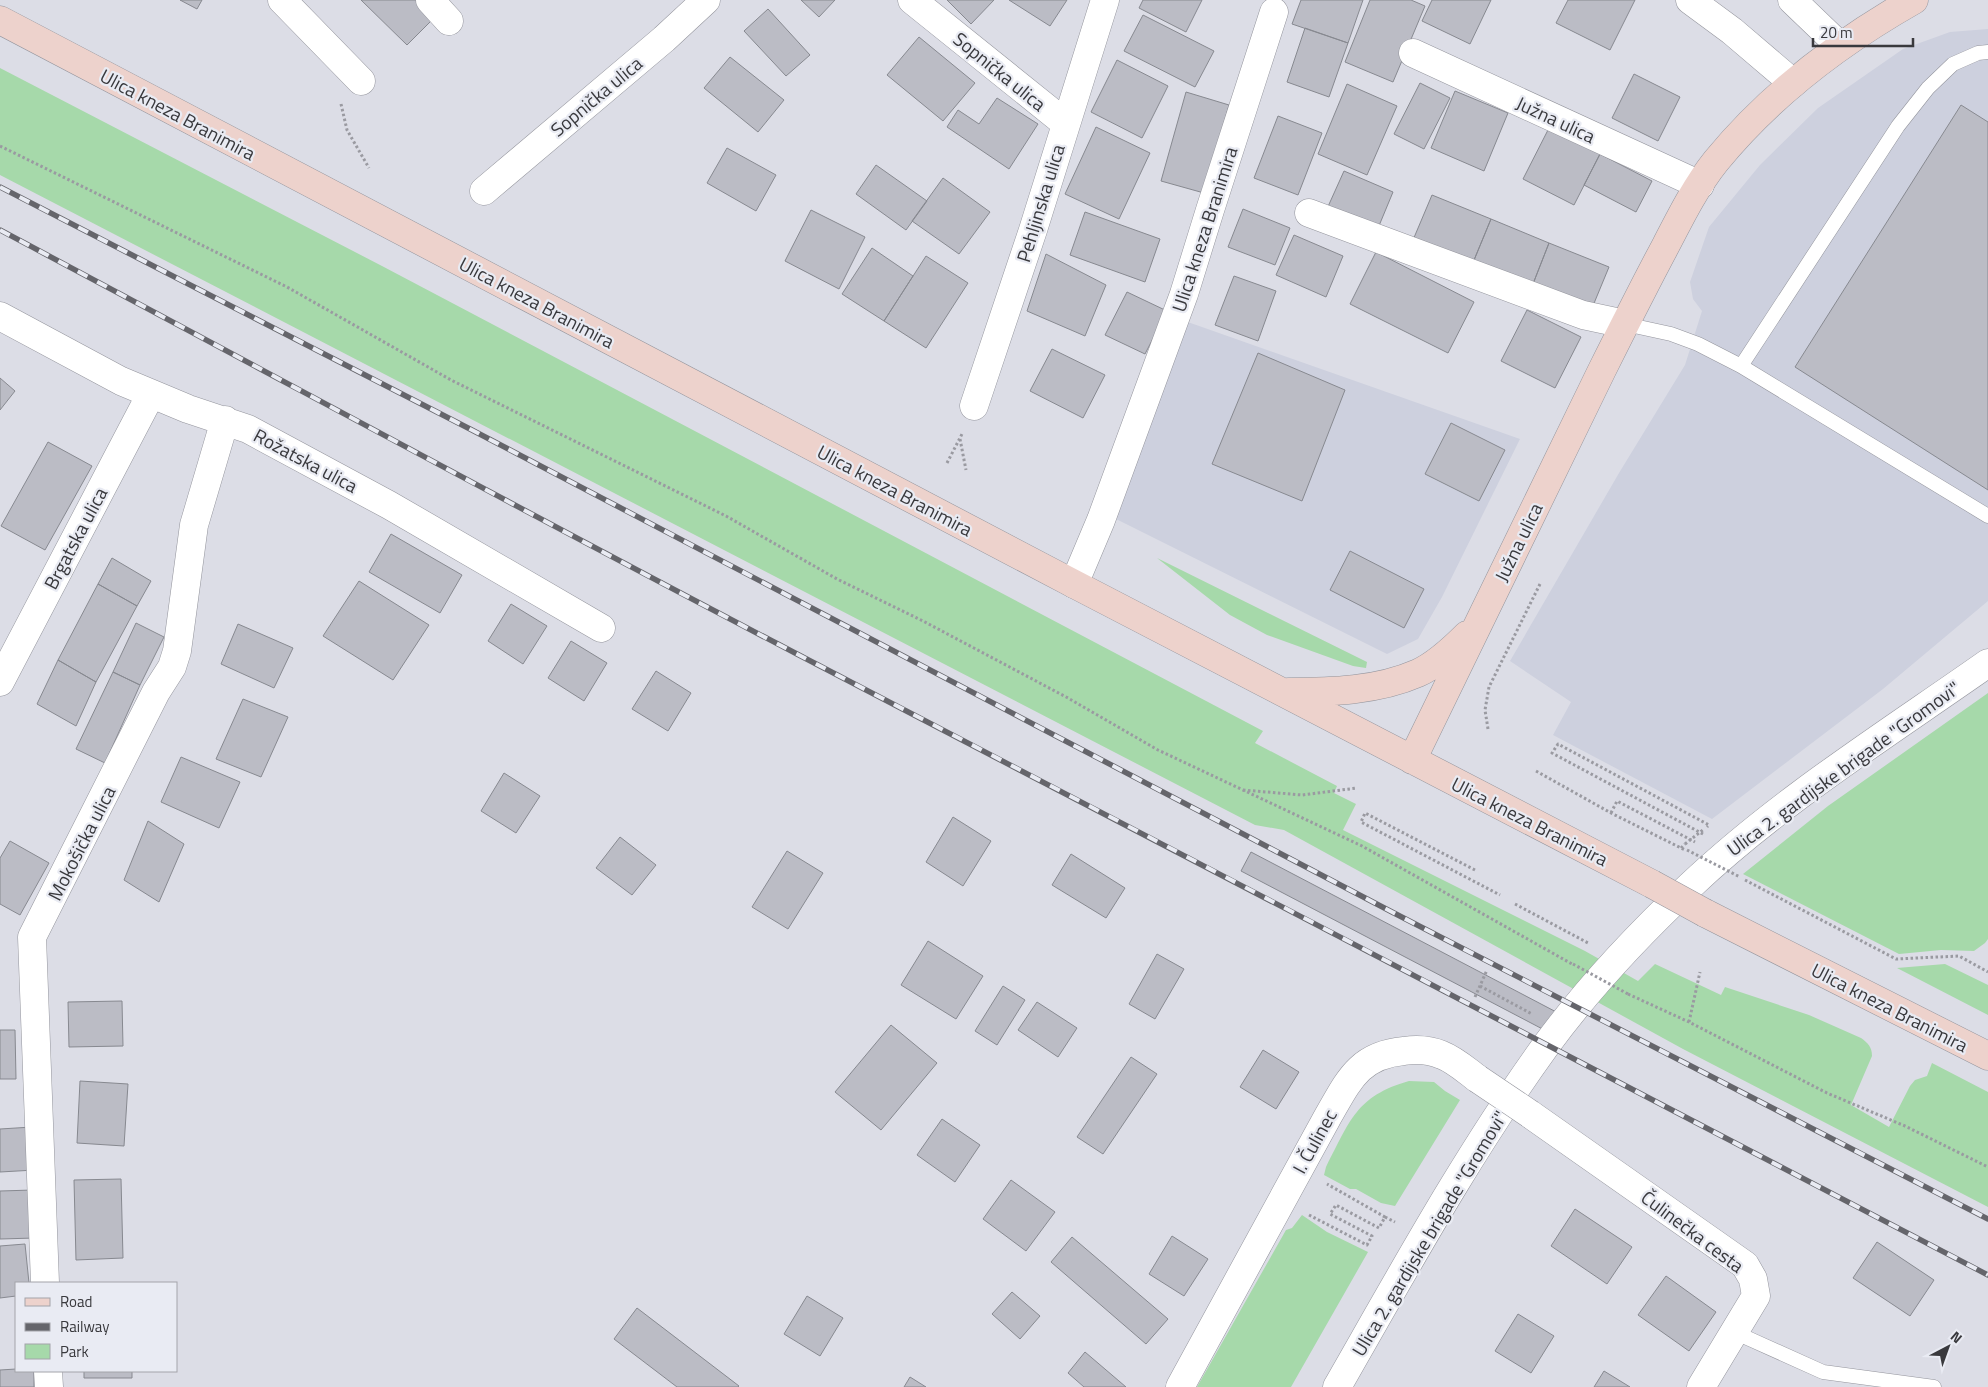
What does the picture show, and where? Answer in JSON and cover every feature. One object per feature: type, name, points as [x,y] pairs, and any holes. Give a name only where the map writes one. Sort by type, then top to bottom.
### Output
[{"type":"main road","name":"Južna ulica","points":[[1412,760],[1625,324],[1680,217],[1700,185],[1715,163],[1738,136],[1793,83],[1840,46],[1914,0]]},
{"type":"main road","name":"Ulica kneza Branimira","points":[[0,20],[1281,692],[1705,912],[1988,1056]]},
{"type":"main road","points":[[1281,692],[1326,692],[1365,688],[1419,673],[1455,648],[1479,623]]},
{"type":"street","points":[[282,0],[356,76]]},
{"type":"street","points":[[430,0],[449,21]]},
{"type":"street","name":"Sopnička ulica","points":[[484,191],[664,39],[706,0]]},
{"type":"street","name":"Sopnička ulica","points":[[912,0],[1065,123]]},
{"type":"street","name":"Pehljinska ulica","points":[[974,406],[1033,230],[1104,0]]},
{"type":"street","points":[[1690,0],[1732,31],[1793,83]]},
{"type":"street","points":[[1792,0],[1840,46]]},
{"type":"street","name":"Ulica kneza Branimira","points":[[1074,584],[1101,520],[1184,294],[1274,12]]},
{"type":"street","name":"Južna ulica","points":[[1413,53],[1700,185]]},
{"type":"street","points":[[1309,213],[1583,315],[1625,324]]},
{"type":"street","name":"Rožatska ulica","points":[[0,316],[120,382],[248,429],[389,505],[601,628]]},
{"type":"street","name":"Brgatska ulica","points":[[0,682],[151,394]]},
{"type":"street","name":"Mokošička ulica","points":[[45,1282],[32,937],[156,692],[172,667],[177,651],[194,525],[225,420]]},
{"type":"street","name":"Ulica 2. gardijske brigade \"Gromovi\"","points":[[1337,1387],[1446,1196],[1474,1152],[1549,1042],[1614,964],[1690,886],[1739,842],[1810,788],[1988,663]]},
{"type":"street","name":"I. Čulinec","points":[[1180,1387],[1327,1118],[1348,1082],[1362,1066],[1377,1056],[1420,1049],[1443,1056],[1530,1114]]},
{"type":"street","name":"Čulinečka cesta","points":[[1530,1114],[1744,1265],[1753,1279],[1756,1296],[1701,1387]]},
{"type":"street","points":[[48,1372],[49,1387]]},
{"type":"lane","points":[[1741,366],[1898,126],[1922,96],[1953,64],[1978,53],[1988,52]]},
{"type":"lane","points":[[1625,324],[1671,334],[1698,344],[1741,366],[1988,516]]},
{"type":"lane","points":[[1734,1332],[1823,1372],[1934,1387]]},
{"type":"path","points":[[356,76],[341,90],[341,110],[347,130],[369,168]]},
{"type":"path","points":[[0,146],[287,287],[451,380],[726,516],[837,579],[923,621],[1068,698],[1158,750],[1362,846],[1628,994],[1689,1022],[1827,1093],[1905,1126],[1988,1168]]},
{"type":"path","points":[[960,439],[966,470]]},
{"type":"path","points":[[1488,728],[1485,710],[1489,687],[1541,582]]},
{"type":"path","points":[[1681,848],[1685,844],[1704,829],[1709,825],[1558,744],[1552,753],[1694,828],[1708,838]]},
{"type":"path","points":[[1536,771],[1610,813],[1740,877],[1896,959],[1959,956],[1988,972]]},
{"type":"path","points":[[1240,789],[1302,795],[1357,788]]},
{"type":"path","points":[[1610,813],[1617,800],[1700,844]]},
{"type":"path","points":[[1475,870],[1365,813],[1361,822],[1500,895]]},
{"type":"path","points":[[1515,904],[1592,945]]},
{"type":"path","points":[[1475,997],[1487,970]]},
{"type":"path","points":[[1689,1022],[1700,972]]},
{"type":"path","points":[[1480,986],[1533,1014]]},
{"type":"path","points":[[1324,1182],[1400,1225]]},
{"type":"path","points":[[1308,1214],[1367,1245],[1372,1236],[1330,1214],[1336,1205],[1379,1228],[1385,1217]]},
{"type":"shaded area","points":[[1988,29],[1988,601],[1883,689],[1712,819],[1553,735],[1571,702],[1510,661],[1619,473],[1685,365],[1702,311],[1693,299],[1690,282],[1709,227],[1760,165],[1818,108],[1903,49],[1950,32]]},
{"type":"shaded area","points":[[1185,321],[1520,439],[1442,597],[1418,639],[1387,654],[1116,519]]},
{"type":"green space","points":[[0,68],[382,266],[1263,731],[1255,743],[1337,786],[1334,793],[1356,804],[1343,830],[1585,951],[1638,981],[1655,964],[1721,995],[1725,987],[1809,1015],[1861,1038],[1869,1046],[1872,1056],[1851,1105],[1889,1127],[1910,1086],[1915,1080],[1927,1076],[1932,1063],[1988,1092],[1988,1207],[1683,1049],[1284,830],[1255,825],[0,175]]},
{"type":"green space","points":[[1157,558],[1367,662],[1366,668],[1353,666],[1267,635],[1230,615]]},
{"type":"green space","points":[[1988,693],[1988,939],[1985,943],[1974,951],[1941,950],[1899,954],[1743,874],[1828,806]]},
{"type":"green space","points":[[1945,964],[1988,985],[1988,1015],[1897,968]]},
{"type":"green space","points":[[1409,1081],[1434,1082],[1460,1100],[1395,1206],[1381,1203],[1356,1189],[1350,1189],[1324,1175],[1326,1167],[1342,1136],[1357,1112],[1377,1094]]},
{"type":"green space","points":[[1302,1215],[1327,1232],[1368,1252],[1291,1387],[1197,1387],[1286,1230],[1292,1228]]},
{"type":"building","points":[[180,0],[202,0],[197,9]]},
{"type":"building","points":[[361,0],[426,0],[439,13],[407,45]]},
{"type":"building","points":[[801,0],[835,0],[819,17]]},
{"type":"building","points":[[947,0],[994,0],[971,24]]},
{"type":"building","points":[[1009,0],[1067,0],[1050,26]]},
{"type":"building","points":[[1143,0],[1202,0],[1186,32],[1139,8]]},
{"type":"building","points":[[1301,0],[1363,0],[1348,43],[1292,24]]},
{"type":"building","points":[[1370,0],[1411,0],[1425,6],[1393,82],[1345,62]]},
{"type":"building","points":[[1432,0],[1491,0],[1470,44],[1422,21]]},
{"type":"building","points":[[1568,0],[1635,0],[1610,50],[1556,23]]},
{"type":"building","points":[[768,9],[810,55],[786,76],[744,31]]},
{"type":"building","points":[[1143,15],[1214,51],[1195,87],[1124,51]]},
{"type":"building","points":[[1305,28],[1348,43],[1329,97],[1287,82]]},
{"type":"building","points":[[919,37],[975,83],[943,121],[887,75]]},
{"type":"building","points":[[730,57],[784,100],[758,132],[704,88]]},
{"type":"building","points":[[1117,60],[1168,86],[1142,138],[1091,112]]},
{"type":"building","points":[[1634,74],[1680,97],[1658,141],[1612,118]]},
{"type":"building","points":[[1420,83],[1450,98],[1424,149],[1394,134]]},
{"type":"building","points":[[1347,84],[1397,106],[1367,175],[1318,154]]},
{"type":"building","points":[[1455,91],[1508,113],[1484,171],[1431,148]]},
{"type":"building","points":[[1186,92],[1229,105],[1204,193],[1161,181]]},
{"type":"building","points":[[997,98],[1038,124],[1009,169],[947,127],[958,110],[979,124]]},
{"type":"building","points":[[1961,105],[1988,122],[1988,490],[1795,367]]},
{"type":"building","points":[[1278,116],[1322,133],[1298,195],[1254,178]]},
{"type":"building","points":[[1096,127],[1150,153],[1119,219],[1065,194]]},
{"type":"building","points":[[1549,128],[1600,154],[1574,205],[1523,179]]},
{"type":"building","points":[[727,148],[776,175],[756,211],[707,183]]},
{"type":"building","points":[[1600,154],[1652,181],[1636,212],[1584,185]]},
{"type":"building","points":[[876,165],[927,201],[906,230],[856,194]]},
{"type":"building","points":[[1344,171],[1393,192],[1376,233],[1326,211]]},
{"type":"building","points":[[943,178],[990,212],[959,254],[912,221]]},
{"type":"building","points":[[1432,195],[1491,219],[1472,265],[1413,240]]},
{"type":"building","points":[[1243,209],[1290,228],[1275,265],[1228,247]]},
{"type":"building","points":[[811,210],[865,237],[839,289],[785,261]]},
{"type":"building","points":[[1085,212],[1160,239],[1145,282],[1070,255]]},
{"type":"building","points":[[1491,219],[1549,243],[1531,289],[1472,265]]},
{"type":"building","points":[[1294,235],[1343,256],[1326,297],[1276,275]]},
{"type":"building","points":[[1549,243],[1609,267],[1590,313],[1531,289]]},
{"type":"building","points":[[872,248],[913,276],[884,321],[842,294]]},
{"type":"building","points":[[1376,252],[1474,302],[1448,353],[1350,304]]},
{"type":"building","points":[[1046,254],[1106,285],[1085,336],[1027,311]]},
{"type":"building","points":[[926,256],[968,283],[926,348],[884,321]]},
{"type":"building","points":[[1234,276],[1276,291],[1258,341],[1215,325]]},
{"type":"building","points":[[1127,292],[1167,311],[1145,354],[1105,335]]},
{"type":"building","points":[[1527,310],[1581,337],[1555,388],[1501,361]]},
{"type":"building","points":[[1052,349],[1105,375],[1083,418],[1030,391]]},
{"type":"building","points":[[1258,353],[1345,390],[1302,501],[1212,464]]},
{"type":"building","points":[[0,378],[15,391],[0,410]]},
{"type":"building","points":[[1451,423],[1505,450],[1479,501],[1425,474]]},
{"type":"building","points":[[48,442],[92,466],[45,550],[1,526]]},
{"type":"building","points":[[391,534],[462,575],[440,613],[369,572]]},
{"type":"building","points":[[1350,551],[1424,589],[1404,628],[1330,590]]},
{"type":"building","points":[[112,558],[151,581],[137,606],[98,584]]},
{"type":"building","points":[[359,581],[429,625],[393,680],[323,636]]},
{"type":"building","points":[[98,584],[137,606],[96,682],[58,660]]},
{"type":"building","points":[[511,604],[547,626],[523,664],[488,641]]},
{"type":"building","points":[[136,623],[164,637],[140,685],[113,672]]},
{"type":"building","points":[[238,624],[293,648],[274,688],[221,664]]},
{"type":"building","points":[[571,641],[607,663],[584,701],[548,678]]},
{"type":"building","points":[[58,660],[96,682],[76,726],[37,704]]},
{"type":"building","points":[[656,671],[691,693],[668,731],[632,709]]},
{"type":"building","points":[[113,672],[140,685],[105,763],[76,749]]},
{"type":"building","points":[[243,699],[288,717],[261,777],[216,759]]},
{"type":"building","points":[[181,757],[240,782],[219,828],[161,802]]},
{"type":"building","points":[[504,773],[540,796],[516,833],[481,811]]},
{"type":"building","points":[[953,817],[991,841],[963,886],[926,862]]},
{"type":"building","points":[[148,821],[184,844],[159,902],[124,880]]},
{"type":"building","points":[[620,837],[656,865],[632,895],[596,868]]},
{"type":"building","points":[[10,841],[49,863],[20,915],[0,904],[0,858]]},
{"type":"building","points":[[787,851],[823,873],[788,929],[752,907]]},
{"type":"building","points":[[1251,852],[1562,1015],[1552,1034],[1241,871]]},
{"type":"building","points":[[1071,854],[1125,888],[1106,918],[1052,885]]},
{"type":"building","points":[[928,941],[983,976],[956,1019],[901,985]]},
{"type":"building","points":[[1157,954],[1184,969],[1155,1019],[1129,1004]]},
{"type":"building","points":[[1003,986],[1025,1000],[997,1045],[975,1031]]},
{"type":"building","points":[[122,1001],[123,1046],[69,1047],[68,1002]]},
{"type":"building","points":[[1037,1002],[1077,1028],[1058,1057],[1018,1030]]},
{"type":"building","points":[[891,1025],[937,1063],[881,1130],[835,1092]]},
{"type":"building","points":[[0,1030],[15,1030],[16,1079],[0,1079]]},
{"type":"building","points":[[1263,1050],[1299,1072],[1276,1109],[1240,1087]]},
{"type":"building","points":[[1131,1057],[1157,1074],[1103,1154],[1077,1137]]},
{"type":"building","points":[[80,1081],[128,1084],[124,1146],[77,1143]]},
{"type":"building","points":[[942,1119],[980,1145],[955,1182],[917,1155]]},
{"type":"building","points":[[32,1127],[35,1170],[0,1172],[0,1129]]},
{"type":"building","points":[[121,1179],[123,1258],[76,1260],[74,1180]]},
{"type":"building","points":[[1011,1180],[1055,1212],[1026,1251],[983,1219]]},
{"type":"building","points":[[33,1190],[35,1238],[0,1239],[0,1191]]},
{"type":"building","points":[[1575,1209],[1632,1247],[1607,1284],[1551,1246]]},
{"type":"building","points":[[1172,1236],[1208,1259],[1184,1296],[1149,1274]]},
{"type":"building","points":[[1072,1237],[1168,1319],[1146,1344],[1051,1262]]},
{"type":"building","points":[[1877,1242],[1934,1280],[1910,1316],[1853,1278]]},
{"type":"building","points":[[25,1244],[29,1282],[15,1282],[15,1296],[0,1298],[0,1246]]},
{"type":"building","points":[[1666,1276],[1716,1312],[1689,1351],[1638,1315]]},
{"type":"building","points":[[1012,1292],[1040,1316],[1020,1339],[992,1314]]},
{"type":"building","points":[[807,1296],[843,1318],[820,1356],[784,1334]]},
{"type":"building","points":[[637,1308],[739,1386],[677,1387],[614,1339]]},
{"type":"building","points":[[1518,1314],[1554,1336],[1531,1373],[1495,1351]]},
{"type":"building","points":[[1085,1352],[1126,1387],[1084,1387],[1068,1373]]},
{"type":"building","points":[[15,1369],[15,1372],[34,1372],[34,1387],[0,1387],[0,1370]]},
{"type":"building","points":[[1604,1371],[1630,1387],[1594,1387]]},
{"type":"building","points":[[84,1372],[132,1372],[132,1378],[84,1378]]},
{"type":"building","points":[[910,1377],[926,1387],[904,1387]]},
{"type":"railway","points":[[0,187],[470,429],[1392,912],[1988,1219]]},
{"type":"railway","points":[[0,230],[697,602],[1988,1275]]}]
